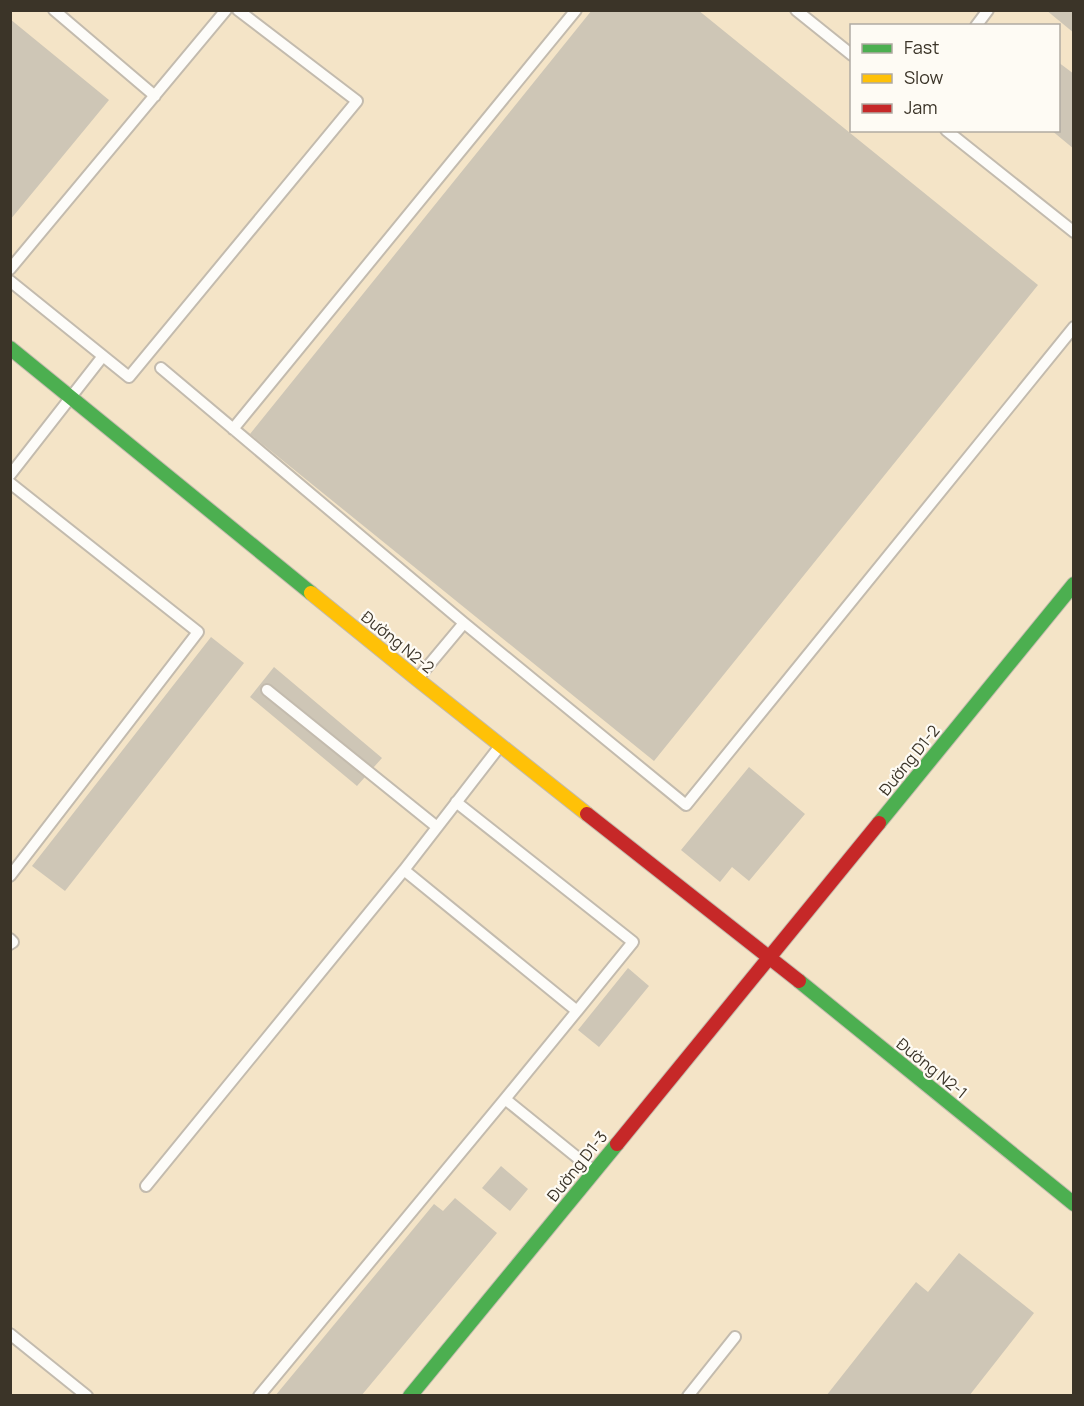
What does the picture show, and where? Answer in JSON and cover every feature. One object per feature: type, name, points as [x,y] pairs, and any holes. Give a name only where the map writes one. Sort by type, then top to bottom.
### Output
[{"type":"street","name":"Đường N2-2","points":[[10,348],[417,679],[770,957]]},
{"type":"street","name":"Đường D1-2","points":[[770,957],[1074,584]]},
{"type":"street","name":"Đường D1-3","points":[[410,1395],[770,957]]},
{"type":"street","name":"Đường N2-1","points":[[770,957],[1074,1204]]},
{"type":"lane","points":[[54,10],[155,96]]},
{"type":"lane","points":[[10,269],[226,10]]},
{"type":"lane","points":[[10,281],[129,377],[357,101],[238,10]]},
{"type":"lane","points":[[232,429],[576,10]]},
{"type":"lane","points":[[796,10],[850,53]]},
{"type":"lane","points":[[978,24],[988,10]]},
{"type":"lane","points":[[949,132],[1074,232]]},
{"type":"lane","points":[[161,368],[464,623],[686,805],[1074,327]]},
{"type":"lane","points":[[10,475],[104,356]]},
{"type":"lane","points":[[10,483],[198,632],[10,876]]},
{"type":"lane","points":[[417,679],[464,623]]},
{"type":"lane","points":[[267,690],[437,827]]},
{"type":"lane","points":[[146,1186],[404,870],[500,745]]},
{"type":"lane","points":[[259,1395],[633,942],[456,801]]},
{"type":"lane","points":[[404,870],[577,1011]]},
{"type":"lane","points":[[10,939],[13,942],[10,944]]},
{"type":"lane","points":[[505,1099],[594,1171]]},
{"type":"lane","points":[[10,1334],[87,1395]]},
{"type":"lane","points":[[688,1395],[735,1337]]},
{"type":"shaded area","points":[[11,11],[1073,11],[1073,1395],[11,1395]]},
{"type":"building","points":[[592,10],[698,10],[1038,285],[654,761],[250,434]]},
{"type":"building","points":[[1046,10],[1074,10],[1074,33]]},
{"type":"building","points":[[10,19],[109,100],[10,220]]},
{"type":"building","points":[[1060,64],[1074,74],[1074,149],[1053,132],[1060,132]]},
{"type":"building","points":[[211,637],[244,663],[65,891],[32,866]]},
{"type":"building","points":[[274,667],[382,758],[357,786],[250,697]]},
{"type":"building","points":[[749,767],[805,814],[749,881],[732,867],[720,882],[681,850]]},
{"type":"building","points":[[628,968],[649,986],[599,1047],[578,1030]]},
{"type":"building","points":[[501,1166],[528,1189],[510,1211],[482,1188]]},
{"type":"building","points":[[455,1198],[497,1233],[361,1396],[275,1396],[434,1204],[443,1211]]},
{"type":"building","points":[[959,1253],[1034,1313],[969,1396],[826,1396],[916,1282],[928,1292]]},
{"type":"traffic: fast","points":[[10,348],[311,593]]},
{"type":"traffic: fast","points":[[879,823],[1074,584]]},
{"type":"traffic: fast","points":[[799,981],[1074,1204]]},
{"type":"traffic: fast","points":[[410,1396],[617,1144]]},
{"type":"traffic: slow","points":[[311,593],[587,814]]},
{"type":"traffic: jam","points":[[587,814],[799,981]]},
{"type":"traffic: jam","points":[[617,1144],[879,823]]}]
